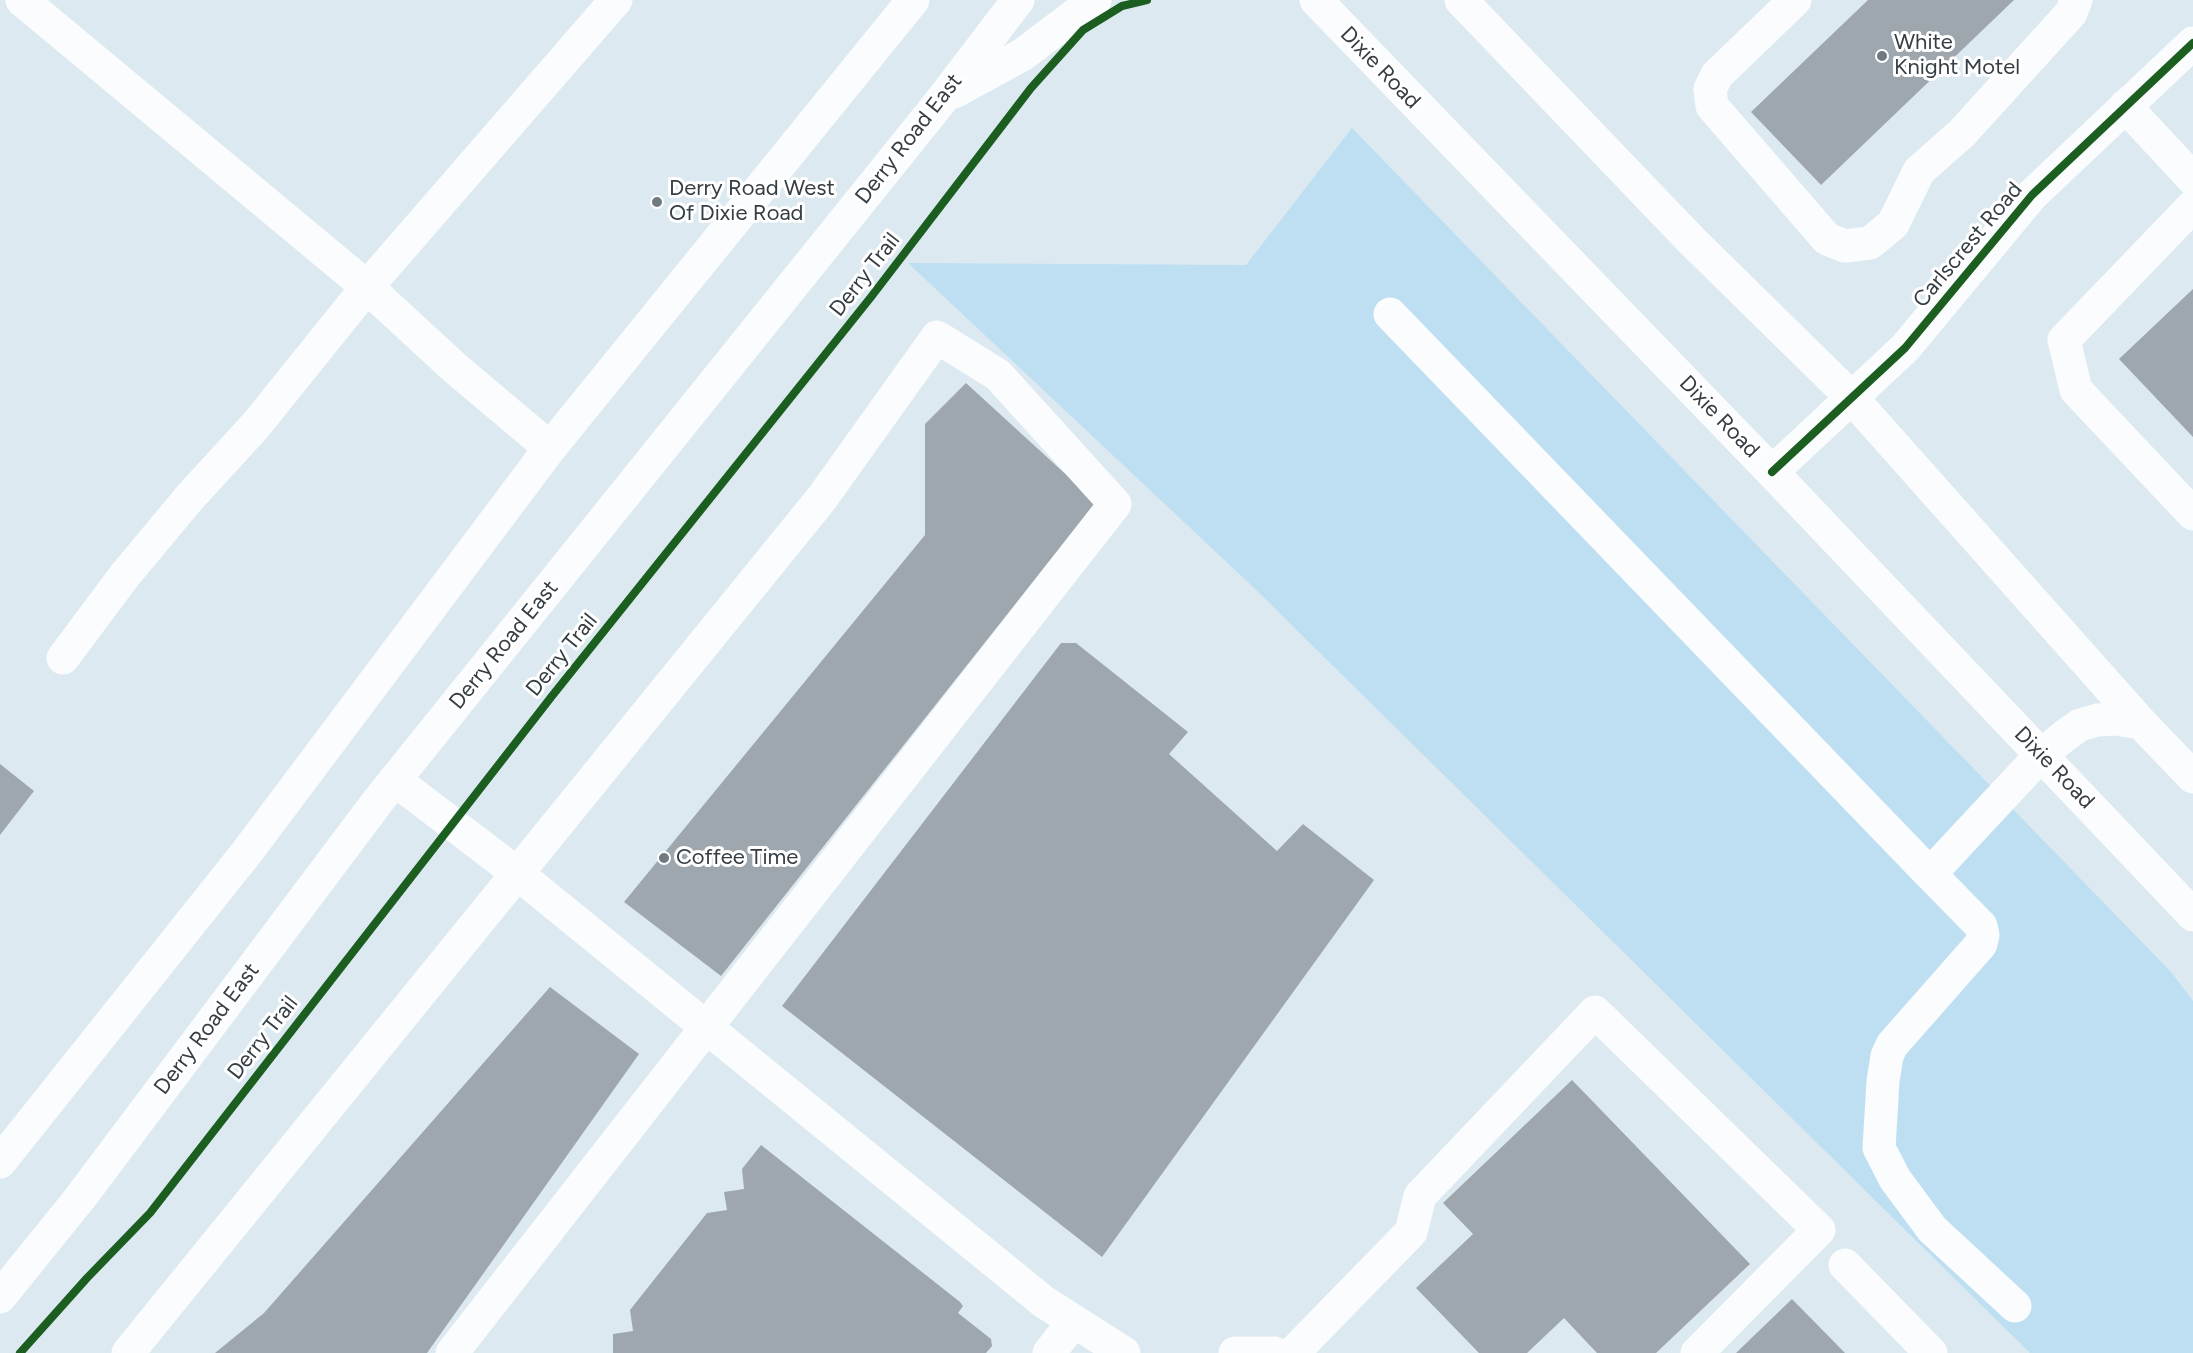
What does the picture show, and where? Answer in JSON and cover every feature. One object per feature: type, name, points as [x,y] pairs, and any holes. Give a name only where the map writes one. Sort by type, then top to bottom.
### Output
[{"type":"main road","points":[[22,0],[367,287],[456,369],[550,448]]},
{"type":"main road","points":[[63,658],[125,575],[190,497],[256,425],[367,287],[616,0]]},
{"type":"main road","points":[[0,1162],[247,852],[550,448],[913,0]]},
{"type":"main road","name":"Derry Road East","points":[[0,1297],[80,1198],[395,780],[944,97],[1018,0]]},
{"type":"main road","points":[[944,97],[1022,55],[1095,0]]},
{"type":"main road","points":[[1288,0],[1339,25]]},
{"type":"main road","name":"Dixie Road","points":[[1316,0],[1773,472],[2193,915]]},
{"type":"main road","points":[[1461,0],[1691,240],[1851,397],[2193,777]]},
{"type":"main road","points":[[1795,0],[1717,75],[1710,88],[1712,106],[1827,239],[1845,246],[1870,243],[1893,224],[1919,171],[1962,133],[2071,13],[2076,0]]},
{"type":"main road","name":"Carlscrest Road","points":[[1773,472],[1905,348],[2032,195],[2193,43]]},
{"type":"main road","points":[[2125,106],[2193,179]]},
{"type":"main road","points":[[2193,206],[2064,340],[2076,390],[2193,514]]},
{"type":"main road","points":[[1390,314],[1981,926],[1983,935],[1981,944],[1892,1045],[1887,1056],[1882,1081],[1879,1148],[1895,1179],[1932,1229],[2015,1306]]},
{"type":"main road","points":[[128,1353],[822,498],[938,337],[998,375],[1116,504],[452,1353]]},
{"type":"main road","points":[[1930,874],[2042,755],[2080,725],[2097,720],[2115,719],[2142,723]]},
{"type":"main road","points":[[395,780],[518,874],[1044,1302],[1124,1353]]},
{"type":"main road","points":[[1293,1353],[1411,1232],[1420,1196],[1595,1012],[1819,1230],[1697,1353]]},
{"type":"main road","points":[[1845,1265],[1931,1353]]},
{"type":"main road","points":[[1049,1353],[1074,1321]]},
{"type":"main road","points":[[1235,1353],[1274,1353]]},
{"type":"shaded area","points":[[1352,128],[2171,972],[2193,1001],[2193,1353],[2030,1353],[1251,585],[908,263],[1246,265]]},
{"type":"building","name":"White Knight Motel","points":[[1868,0],[2014,0],[1821,185],[1751,112]]},
{"type":"building","points":[[2193,289],[2193,437],[2119,359]]},
{"type":"building","points":[[966,383],[1096,502],[721,976],[624,902],[925,535],[925,424]]},
{"type":"building","points":[[1061,643],[1076,643],[1188,732],[1169,754],[1277,851],[1303,824],[1374,880],[1102,1257],[782,1006]]},
{"type":"building","points":[[0,764],[34,791],[0,835]]},
{"type":"building","points":[[550,987],[639,1054],[427,1353],[215,1353],[264,1313]]},
{"type":"building","points":[[1572,1080],[1750,1264],[1656,1353],[1597,1353],[1564,1318],[1527,1353],[1479,1353],[1416,1288],[1473,1234],[1443,1203]]},
{"type":"building","points":[[761,1145],[960,1302],[963,1306],[958,1313],[991,1339],[992,1346],[986,1353],[613,1353],[613,1334],[633,1331],[630,1310],[707,1213],[727,1210],[724,1192],[744,1189],[742,1169]]},
{"type":"building","points":[[1792,1299],[1845,1353],[1736,1353]]},
{"type":"cycle path","name":"Derry Trail","points":[[20,1353],[87,1278],[150,1213],[552,696],[871,297],[1031,88],[1083,30],[1122,6],[1147,0]]},
{"type":"cycle path","points":[[1772,472],[1905,348],[2032,195],[2193,43]]},
{"type":"place","name":"White Knight Motel","points":[[1882,56]]},
{"type":"place","name":"Derry Road West Of Dixie Road","points":[[657,202]]},
{"type":"place","name":"Coffee Time","points":[[664,858]]}]
